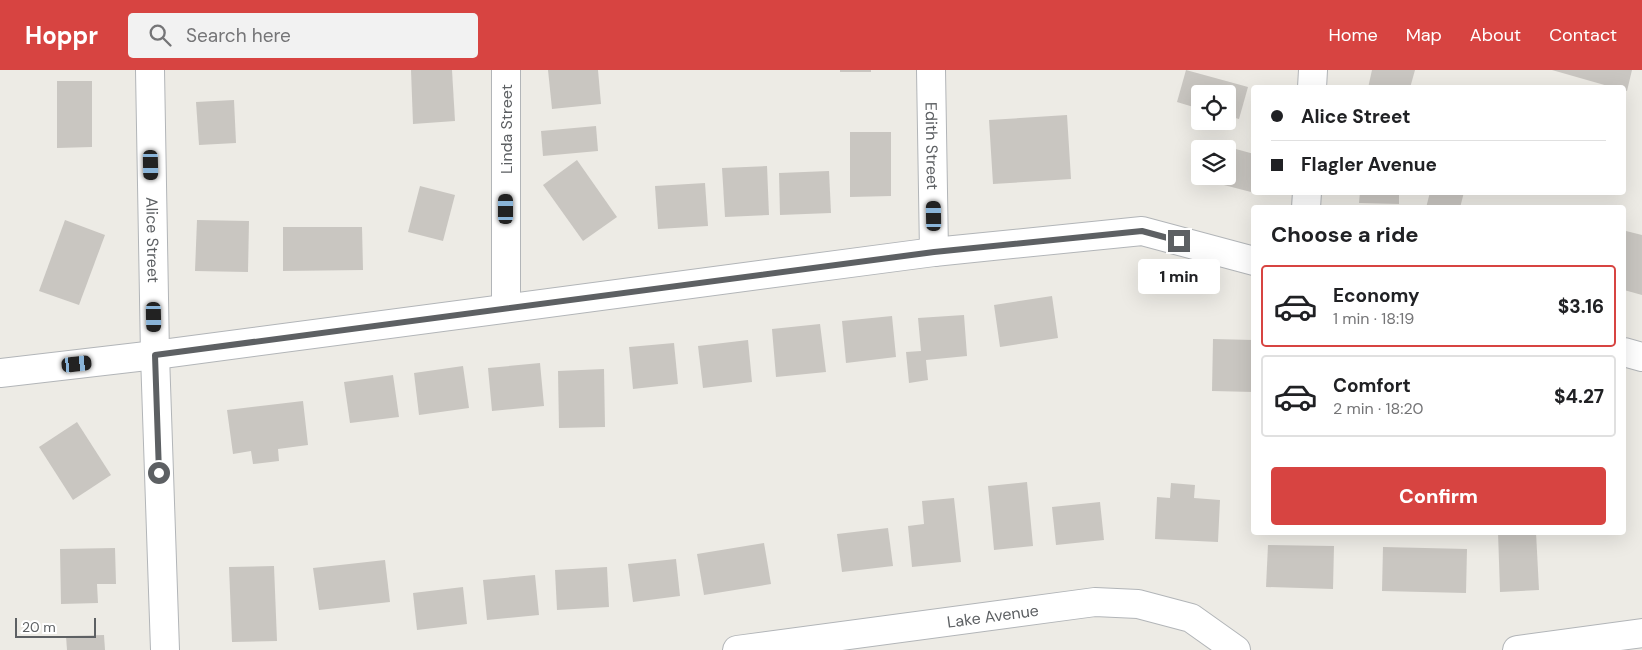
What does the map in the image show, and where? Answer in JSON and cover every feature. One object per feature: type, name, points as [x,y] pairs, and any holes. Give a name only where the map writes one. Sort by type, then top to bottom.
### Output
[{"type":"street","name":"Alice Street","points":[[150,70],[155,355],[165,650]]},
{"type":"street","name":"Linda Street","points":[[506,70],[506,308]]},
{"type":"street","name":"Edith Street","points":[[931,70],[934,252]]},
{"type":"street","points":[[1312,85],[1313,70]]},
{"type":"street","points":[[0,373],[155,355],[934,252],[1142,231],[1251,260]]},
{"type":"street","points":[[1626,353],[1642,357]]},
{"type":"street","name":"Lake Avenue","points":[[737,650],[1095,602],[1138,604],[1191,618],[1236,650]]},
{"type":"street","points":[[1517,650],[1642,633]]},
{"type":"building","points":[[411,70],[452,70],[455,121],[413,124]]},
{"type":"building","points":[[548,70],[598,70],[601,104],[552,109]]},
{"type":"building","points":[[840,70],[871,70],[871,72],[840,72]]},
{"type":"building","points":[[1186,70],[1248,87],[1239,119],[1236,118],[1236,85],[1191,85],[1191,106],[1177,102]]},
{"type":"building","points":[[1372,70],[1415,70],[1411,85],[1369,85]]},
{"type":"building","points":[[1552,70],[1632,70],[1627,91],[1626,85],[1604,85]]},
{"type":"building","points":[[57,81],[92,81],[92,147],[57,148]]},
{"type":"building","points":[[234,100],[236,143],[199,145],[196,102]]},
{"type":"building","points":[[1067,115],[1071,179],[993,184],[989,120]]},
{"type":"building","points":[[596,126],[598,151],[543,156],[541,131]]},
{"type":"building","points":[[850,132],[891,132],[891,196],[850,197]]},
{"type":"building","points":[[1236,149],[1251,153],[1251,192],[1224,185],[1236,185]]},
{"type":"building","points":[[577,160],[617,217],[583,241],[543,185]]},
{"type":"building","points":[[767,166],[769,215],[725,217],[722,168]]},
{"type":"building","points":[[829,171],[831,213],[780,215],[779,173]]},
{"type":"building","points":[[705,183],[708,226],[658,229],[655,186]]},
{"type":"building","points":[[420,186],[455,195],[443,241],[408,232]]},
{"type":"building","points":[[1360,195],[1399,195],[1399,204],[1359,203]]},
{"type":"building","points":[[1429,195],[1463,195],[1461,205],[1427,205]]},
{"type":"building","points":[[65,220],[105,235],[79,305],[39,291]]},
{"type":"building","points":[[197,220],[249,221],[248,272],[195,271]]},
{"type":"building","points":[[283,227],[362,227],[363,270],[283,271]]},
{"type":"building","points":[[1626,231],[1642,235],[1642,295],[1626,291]]},
{"type":"building","points":[[1052,296],[1058,338],[1000,347],[994,305]]},
{"type":"building","points":[[964,315],[967,356],[926,360],[928,380],[909,383],[906,352],[921,351],[918,318]]},
{"type":"building","points":[[892,316],[896,357],[846,363],[842,321]]},
{"type":"building","points":[[820,324],[826,372],[776,377],[772,329]]},
{"type":"building","points":[[1213,339],[1251,340],[1251,392],[1212,391]]},
{"type":"building","points":[[748,340],[752,382],[703,388],[698,346]]},
{"type":"building","points":[[674,343],[678,384],[633,389],[629,347]]},
{"type":"building","points":[[540,363],[544,406],[492,411],[488,368]]},
{"type":"building","points":[[463,366],[469,408],[419,415],[414,373]]},
{"type":"building","points":[[604,369],[605,427],[559,428],[558,371]]},
{"type":"building","points":[[393,375],[399,417],[350,423],[344,382]]},
{"type":"building","points":[[303,401],[308,445],[278,449],[279,461],[253,464],[251,451],[233,454],[227,410]]},
{"type":"building","points":[[77,422],[111,475],[73,500],[39,447]]},
{"type":"building","points":[[1027,482],[1033,546],[994,550],[988,486]]},
{"type":"building","points":[[1171,483],[1195,485],[1194,498],[1220,500],[1218,542],[1155,539],[1157,497],[1170,498]]},
{"type":"building","points":[[954,498],[961,562],[912,567],[908,526],[924,524],[922,501]]},
{"type":"building","points":[[1100,502],[1104,540],[1056,545],[1052,507]]},
{"type":"building","points":[[888,528],[893,566],[842,572],[837,534]]},
{"type":"building","points":[[1498,535],[1536,535],[1539,590],[1500,592]]},
{"type":"building","points":[[764,543],[771,584],[704,595],[697,554]]},
{"type":"building","points":[[1268,545],[1334,546],[1333,589],[1266,587]]},
{"type":"building","points":[[1383,547],[1467,549],[1466,593],[1382,591]]},
{"type":"building","points":[[115,548],[116,584],[97,584],[98,603],[61,604],[60,549]]},
{"type":"building","points":[[676,559],[680,596],[633,602],[628,564]]},
{"type":"building","points":[[385,560],[390,602],[319,610],[313,568]]},
{"type":"building","points":[[274,566],[277,641],[232,642],[229,567]]},
{"type":"building","points":[[607,567],[609,607],[557,610],[555,570]]},
{"type":"building","points":[[535,575],[539,615],[487,620],[483,580]]},
{"type":"building","points":[[463,587],[467,624],[417,630],[413,593]]},
{"type":"building","points":[[104,635],[105,650],[67,650],[66,636]]},
{"type":"route","points":[[159,473],[155,355],[934,252],[1142,231],[1179,241]]}]
